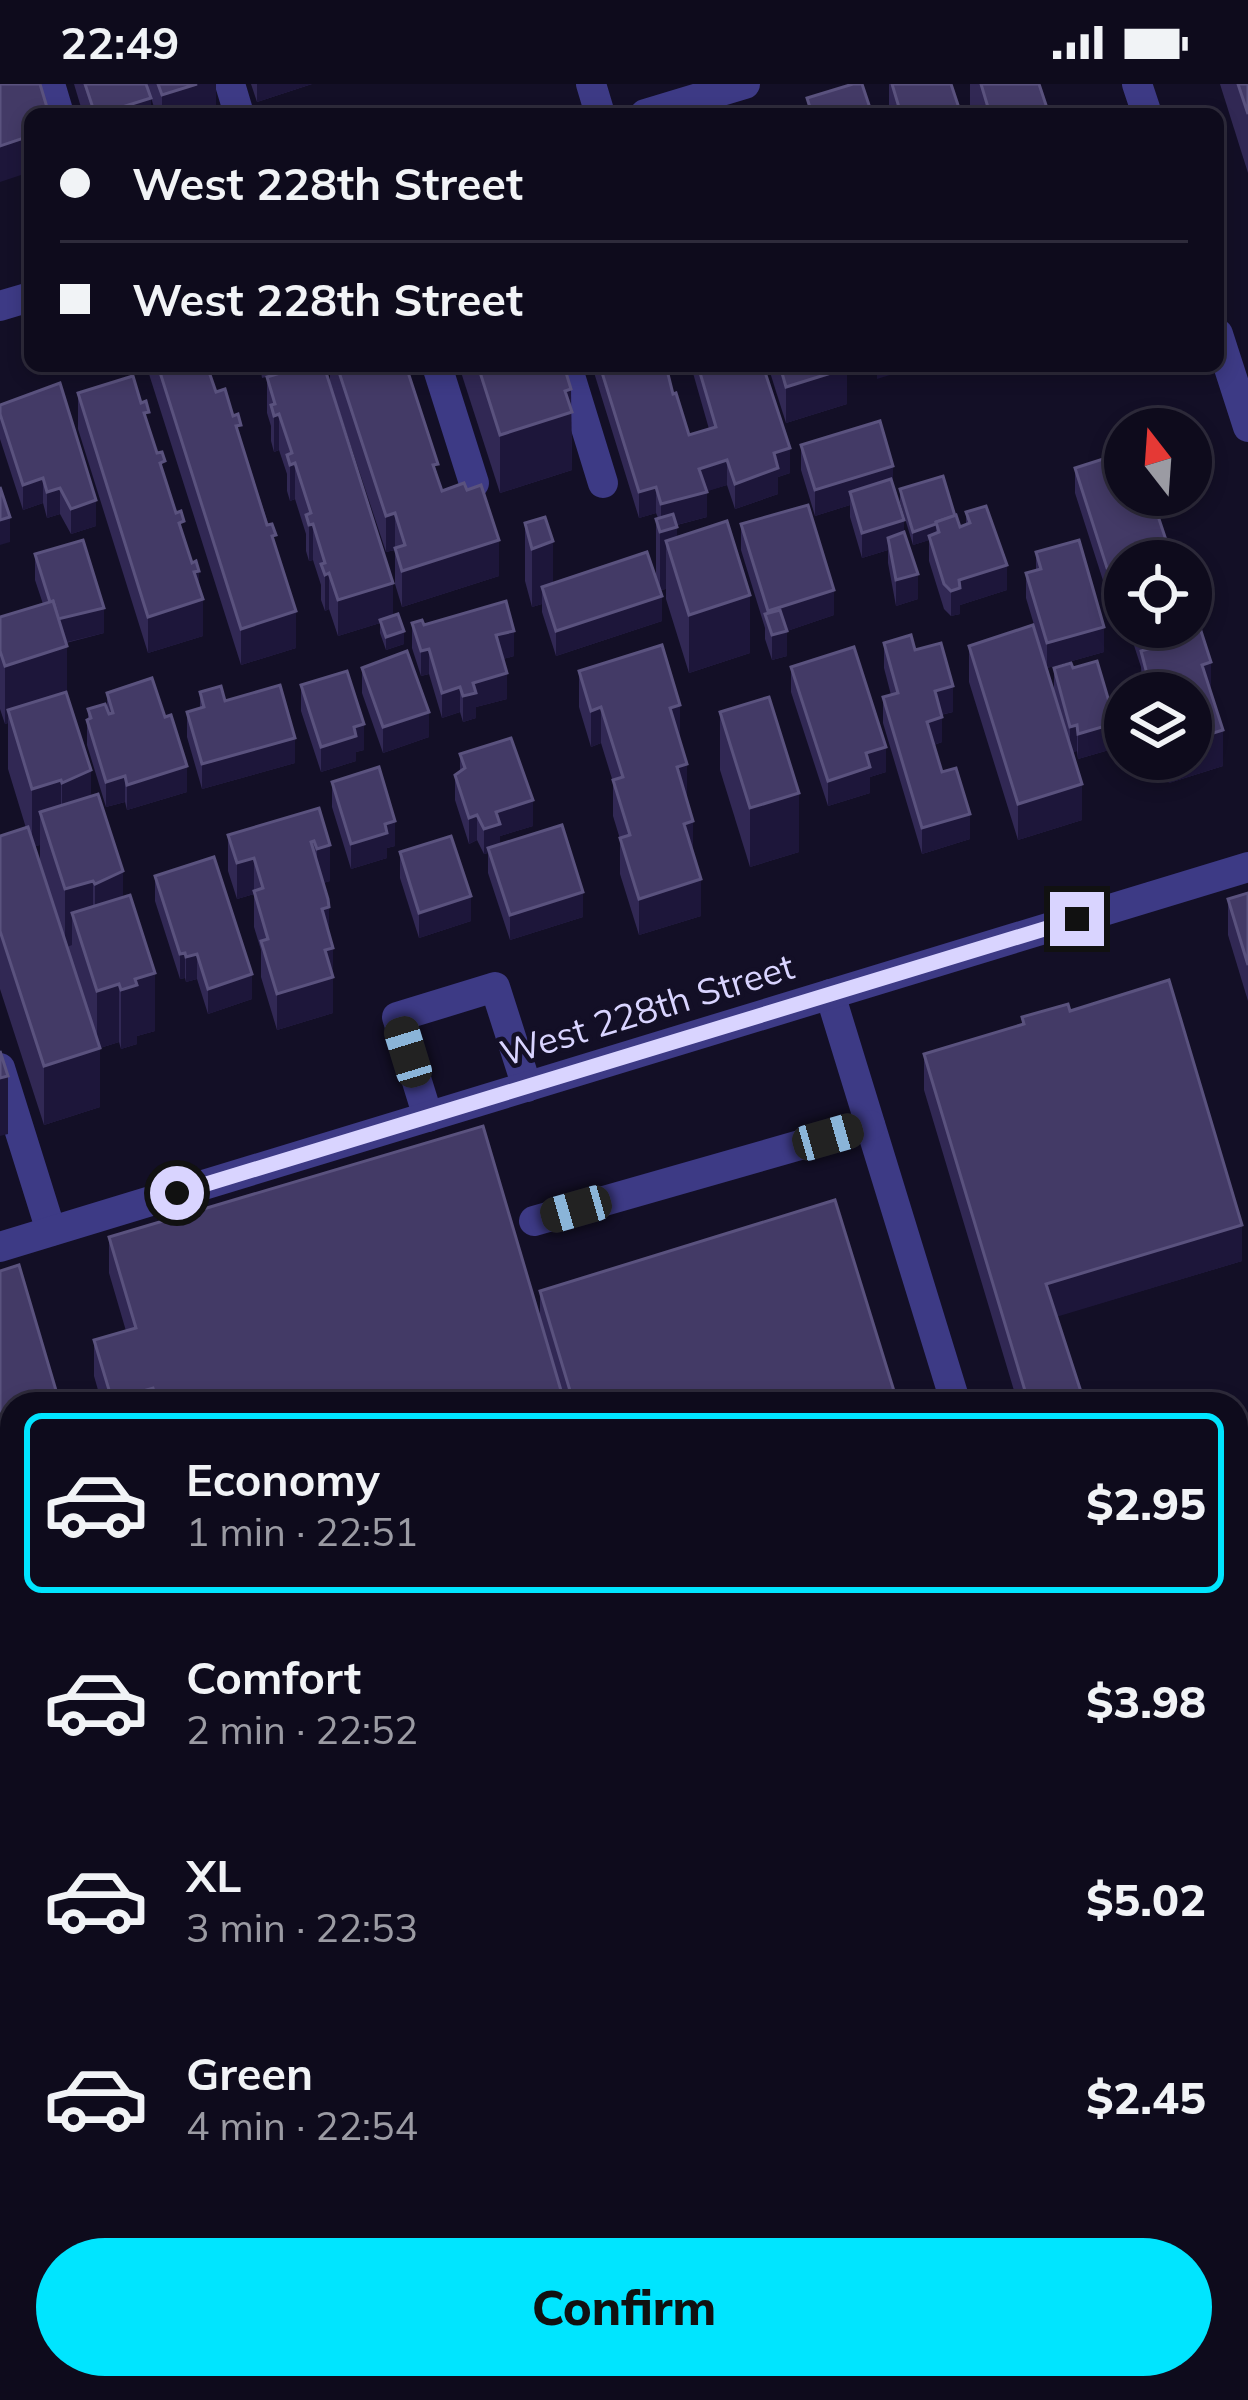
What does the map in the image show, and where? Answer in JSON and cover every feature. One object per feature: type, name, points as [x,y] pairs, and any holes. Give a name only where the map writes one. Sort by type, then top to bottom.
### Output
[{"type":"street","points":[[665,108],[745,84]]},
{"type":"street","points":[[1229,338],[1248,427]]},
{"type":"street","points":[[439,372],[474,483]]},
{"type":"street","points":[[569,372],[603,483]]},
{"type":"street","name":"West 228th Street","points":[[0,1247],[1248,867]]},
{"type":"street","points":[[428,1117],[397,1017],[495,987],[527,1087]]},
{"type":"street","points":[[830,994],[952,1392]]},
{"type":"street","points":[[0,1068],[51,1231]]},
{"type":"street","points":[[534,1221],[870,1125]]},
{"type":"building","points":[[0,84],[40,84],[47,108],[24,108],[24,138],[0,146]]},
{"type":"building","points":[[85,84],[146,84],[151,98],[119,108],[93,108]]},
{"type":"building","points":[[158,84],[197,84],[162,95]]},
{"type":"building","points":[[862,84],[870,108],[810,108],[807,98]]},
{"type":"building","points":[[892,84],[951,84],[959,108],[899,108]]},
{"type":"building","points":[[981,84],[1039,84],[1047,108],[988,108]]},
{"type":"building","points":[[1238,84],[1248,84],[1248,114]]},
{"type":"building","points":[[160,372],[209,372],[216,392],[225,389],[233,416],[238,414],[241,425],[236,426],[267,525],[272,524],[276,535],[272,536],[296,611],[241,629]]},
{"type":"building","points":[[326,372],[393,583],[338,600],[321,564],[325,563],[306,515],[311,513],[295,463],[290,465],[287,455],[292,453],[279,414],[274,416],[271,405],[275,404],[267,377]]},
{"type":"building","points":[[339,372],[408,372],[442,491],[464,483],[467,490],[481,485],[499,540],[402,571],[395,548],[405,545],[395,513],[386,516]]},
{"type":"building","points":[[480,372],[566,372],[571,389],[565,391],[572,412],[500,435]]},
{"type":"building","points":[[602,372],[668,372],[689,435],[716,427],[700,372],[765,372],[790,448],[774,453],[778,468],[735,484],[727,460],[699,469],[707,492],[661,504],[656,487],[639,492]]},
{"type":"building","points":[[782,372],[834,372],[786,387]]},
{"type":"building","points":[[133,376],[141,403],[146,401],[149,412],[144,413],[157,453],[162,452],[165,461],[160,463],[176,513],[181,511],[184,521],[179,523],[192,563],[196,561],[199,571],[194,572],[203,599],[148,617],[78,393]]},
{"type":"building","points":[[60,383],[96,500],[71,509],[60,488],[47,492],[43,478],[23,485],[0,414],[0,405]]},
{"type":"building","points":[[880,421],[893,466],[815,490],[801,445]]},
{"type":"building","points":[[1104,459],[1104,516],[1158,516],[1166,540],[1104,540],[1104,559],[1075,468]]},
{"type":"building","points":[[943,476],[955,516],[913,532],[900,489]]},
{"type":"building","points":[[891,479],[904,520],[862,533],[850,492]]},
{"type":"building","points":[[0,487],[10,517],[0,520]]},
{"type":"building","points":[[808,505],[834,590],[768,611],[741,524]]},
{"type":"building","points":[[986,506],[1007,565],[959,580],[960,588],[951,591],[944,584],[929,536],[939,532],[936,522],[956,515],[960,527],[970,523],[966,512]]},
{"type":"building","points":[[673,514],[677,527],[660,532],[656,519]]},
{"type":"building","points":[[545,517],[553,541],[532,549],[525,523]]},
{"type":"building","points":[[727,521],[750,595],[689,615],[666,541]]},
{"type":"building","points":[[904,532],[918,574],[896,580],[888,538]]},
{"type":"building","points":[[83,540],[104,608],[58,619],[35,554]]},
{"type":"building","points":[[1079,540],[1104,627],[1047,643],[1026,573],[1041,569],[1036,552]]},
{"type":"building","points":[[647,552],[662,596],[556,631],[542,587]]},
{"type":"building","points":[[53,601],[67,646],[5,666],[0,617]]},
{"type":"building","points":[[506,601],[514,631],[496,635],[507,673],[473,683],[476,693],[463,696],[460,687],[442,693],[429,649],[421,651],[412,623],[422,620],[424,625]]},
{"type":"building","points":[[780,610],[787,631],[772,635],[765,614]]},
{"type":"building","points":[[398,614],[404,631],[386,637],[380,620]]},
{"type":"building","points":[[1033,625],[1082,784],[1018,804],[969,646]]},
{"type":"building","points":[[911,635],[915,650],[941,643],[953,686],[935,691],[942,717],[927,722],[942,772],[956,768],[970,814],[922,828],[883,697],[898,693],[884,643]]},
{"type":"building","points":[[662,645],[680,705],[670,708],[687,764],[677,767],[693,821],[684,824],[701,879],[639,899],[620,838],[630,835],[613,780],[623,777],[601,707],[591,711],[579,671]]},
{"type":"building","points":[[854,647],[886,747],[866,753],[870,767],[828,781],[791,667]]},
{"type":"building","points":[[1206,648],[1211,662],[1202,665],[1204,672],[1146,672],[1141,651]]},
{"type":"building","points":[[407,651],[429,712],[383,727],[362,668]]},
{"type":"building","points":[[1097,661],[1104,685],[1104,726],[1078,734],[1077,725],[1070,727],[1054,668],[1071,663],[1073,668]]},
{"type":"building","points":[[347,671],[364,724],[354,727],[356,736],[321,747],[301,685]]},
{"type":"building","points":[[152,678],[165,717],[171,715],[187,766],[127,785],[125,776],[106,782],[87,720],[91,718],[88,709],[105,704],[109,714],[113,713],[107,693]]},
{"type":"building","points":[[280,685],[295,738],[202,764],[187,712],[204,707],[200,692],[221,686],[225,701]]},
{"type":"building","points":[[66,692],[91,770],[32,789],[8,710]]},
{"type":"building","points":[[1212,696],[1223,730],[1212,733]]},
{"type":"building","points":[[769,697],[799,793],[750,808],[720,712]]},
{"type":"building","points":[[511,738],[533,800],[496,812],[500,824],[484,829],[477,815],[469,818],[455,775],[465,768],[460,754]]},
{"type":"building","points":[[379,767],[395,821],[385,824],[387,833],[351,844],[332,782]]},
{"type":"building","points":[[98,794],[123,871],[95,884],[65,889],[40,812]]},
{"type":"building","points":[[319,808],[330,845],[317,849],[311,842],[328,899],[329,907],[322,909],[333,948],[325,950],[333,977],[277,994],[261,941],[268,939],[254,891],[263,888],[254,858],[237,863],[228,835]]},
{"type":"building","points":[[562,825],[583,892],[510,915],[488,848]]},
{"type":"building","points":[[28,827],[100,1048],[44,1066],[0,931],[0,836]]},
{"type":"building","points":[[451,836],[471,896],[419,913],[400,852]]},
{"type":"building","points":[[214,857],[252,974],[208,989],[197,954],[180,954],[155,876]]},
{"type":"building","points":[[1248,893],[1248,965],[1228,899]]},
{"type":"building","points":[[130,895],[155,973],[121,990],[119,984],[97,991],[72,913]]},
{"type":"building","points":[[1169,980],[1242,1225],[1046,1284],[1081,1392],[1025,1392],[924,1054],[1024,1024],[1022,1017],[1068,1004],[1070,1011]]},
{"type":"building","points":[[0,1051],[8,1076],[0,1078]]},
{"type":"building","points":[[483,1126],[561,1392],[154,1392],[153,1388],[110,1392],[94,1340],[136,1328],[109,1237]]},
{"type":"building","points":[[835,1200],[894,1392],[570,1392],[540,1291]]},
{"type":"building","points":[[19,1265],[56,1392],[0,1392],[0,1271]]},
{"type":"route","points":[[177,1193],[1077,919]]}]
